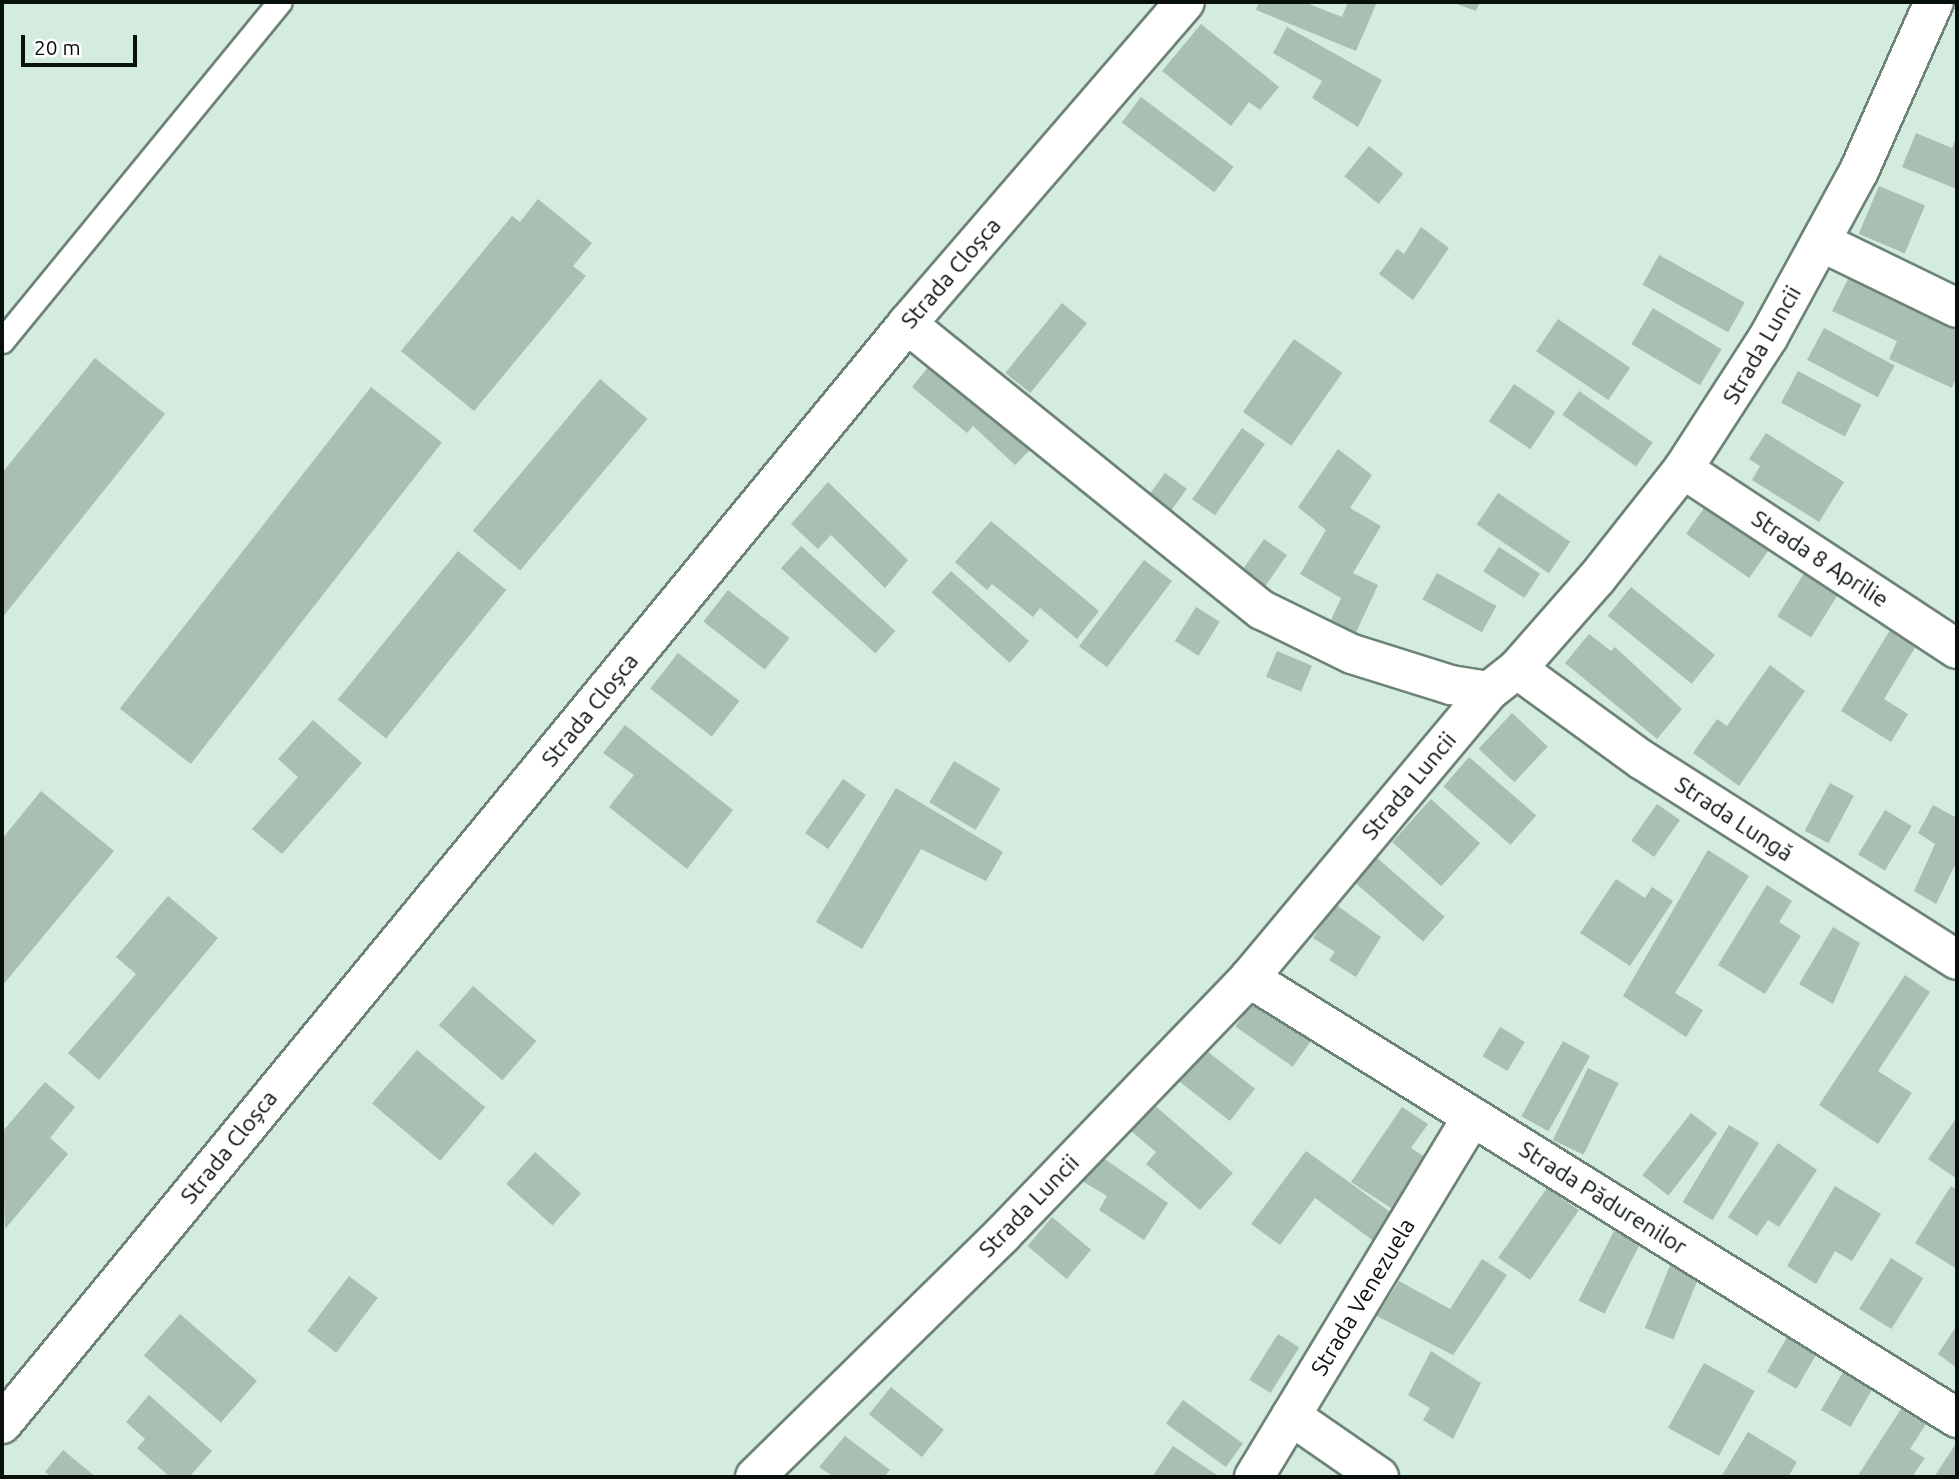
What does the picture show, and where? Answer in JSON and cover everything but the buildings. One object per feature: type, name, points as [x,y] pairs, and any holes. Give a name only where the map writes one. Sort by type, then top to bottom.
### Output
[{"type":"street","name":"Strada Cloșca","points":[[2,1424],[907,324],[1185,2]]},
{"type":"street","name":"Strada Luncii","points":[[755,1477],[1003,1234],[1249,978],[1683,469],[1729,401],[1821,242],[1934,2]]},
{"type":"street","points":[[1821,242],[1957,307]]},
{"type":"street","points":[[907,324],[1262,610],[1352,654],[1451,685],[1503,680]]},
{"type":"street","name":"Strada 8 Aprilie","points":[[1683,469],[1957,649]]},
{"type":"street","name":"Strada Lungă","points":[[1503,680],[1642,760],[1957,960]]},
{"type":"street","name":"Strada Pădurenilor","points":[[1249,978],[1957,1418]]},
{"type":"street","name":"Strada Venezuela","points":[[1254,1477],[1472,1117]]},
{"type":"street","points":[[1291,1416],[1379,1477]]},
{"type":"lane","points":[[2,341],[279,2]]}]
